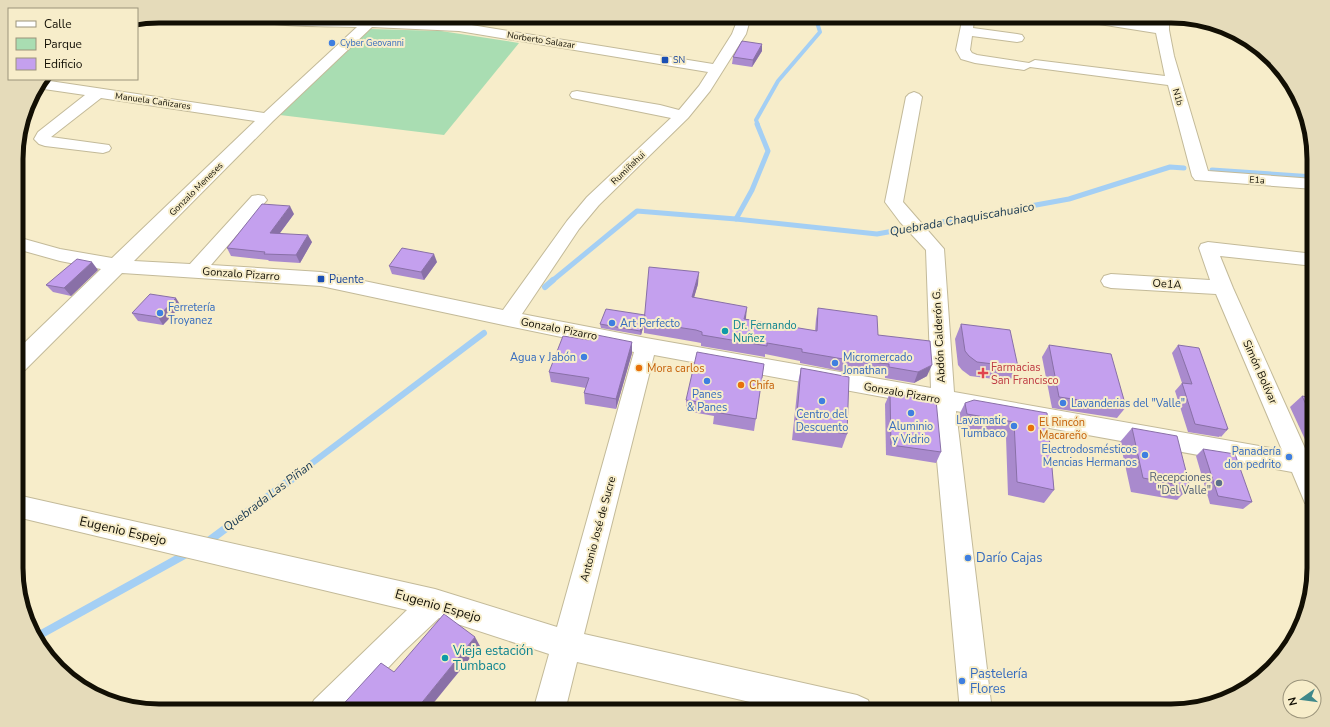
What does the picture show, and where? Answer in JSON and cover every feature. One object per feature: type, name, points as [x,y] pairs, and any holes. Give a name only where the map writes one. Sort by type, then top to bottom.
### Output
[{"type":"street","name":"Gonzalo Meneses","points":[[23,358],[267,118],[369,23]]},
{"type":"street","name":"Norberto Salazar","points":[[416,23],[459,27],[717,69]]},
{"type":"street","name":"Rumiñahui","points":[[508,319],[573,225],[593,201],[682,116],[705,88],[739,34],[743,23]]},
{"type":"street","points":[[968,23],[963,50],[966,56],[981,60],[1174,81]]},
{"type":"street","name":"N1b","points":[[1163,23],[1174,81],[1201,176]]},
{"type":"street","points":[[966,31],[1017,38]]},
{"type":"street","name":"Manuela Cañizares","points":[[45,85],[267,118]]},
{"type":"street","points":[[97,93],[44,135],[42,139],[45,141],[103,148]]},
{"type":"street","points":[[577,95],[660,110],[682,116]]},
{"type":"street","name":"Abdón Calderón G.","points":[[914,97],[894,202],[906,218],[935,249],[943,400],[975,704]]},
{"type":"street","name":"E1a","points":[[1201,176],[1307,184]]},
{"type":"street","points":[[195,271],[258,200]]},
{"type":"street","name":"Gonzalo Pizarro","points":[[23,245],[60,255],[118,266],[321,279],[508,319],[646,346],[1307,465]]},
{"type":"street","name":"Simón Bolívar","points":[[1307,259],[1208,248],[1223,288],[1307,465]]},
{"type":"street","name":"Oe1A","points":[[1111,281],[1223,288]]},
{"type":"street","name":"Antonio José de Sucre","points":[[551,704],[646,346]]},
{"type":"street","name":"Eugenio Espejo","points":[[23,507],[435,603],[567,645],[826,704]]},
{"type":"street","points":[[332,704],[393,642],[435,603]]},
{"type":"green space","points":[[369,29],[441,31],[519,43],[444,135],[280,115]]},
{"type":"building","points":[[742,41],[762,44],[753,60],[733,57]]},
{"type":"building","points":[[262,204],[290,206],[270,233],[308,235],[296,255],[264,254],[265,252],[227,248]]},
{"type":"building","points":[[402,248],[434,254],[421,272],[389,266]]},
{"type":"building","points":[[77,259],[92,262],[64,288],[46,285]]},
{"type":"building","points":[[649,267],[699,272],[692,297],[747,307],[744,319],[817,331],[818,308],[877,316],[878,335],[930,341],[932,365],[918,372],[889,367],[889,364],[849,360],[802,352],[802,349],[767,343],[767,346],[702,335],[702,332],[696,330],[644,322]]},
{"type":"building","points":[[150,294],[176,298],[158,317],[132,313]]},
{"type":"building","points":[[606,309],[645,315],[640,331],[600,324]]},
{"type":"building","points":[[961,324],[1010,330],[1018,367],[977,362],[969,356],[965,351]]},
{"type":"building","points":[[592,334],[632,342],[616,399],[584,393],[589,378],[549,372],[563,336],[589,340]]},
{"type":"building","points":[[1049,345],[1111,354],[1126,407],[1059,397]]},
{"type":"building","points":[[1178,345],[1199,348],[1228,429],[1226,429],[1227,430],[1195,424],[1182,383],[1192,384]]},
{"type":"building","points":[[697,352],[764,364],[756,419],[714,412],[716,405],[686,400]]},
{"type":"building","points":[[801,368],[849,377],[847,434],[796,426]]},
{"type":"building","points":[[890,393],[936,400],[941,452],[891,445]]},
{"type":"building","points":[[1302,396],[1307,397],[1307,406]]},
{"type":"building","points":[[974,400],[1047,413],[1054,490],[1017,482],[1014,422],[967,414],[965,403]]},
{"type":"building","points":[[1132,428],[1177,436],[1190,487],[1143,478]]},
{"type":"building","points":[[1203,449],[1235,454],[1252,502],[1218,496]]},
{"type":"building","name":"Vieja estación Tumbaco","points":[[444,614],[475,637],[421,704],[343,704],[381,663],[394,672]]},
{"type":"waterway","points":[[758,125],[756,120],[778,81],[820,32],[817,23]]},
{"type":"waterway","points":[[736,219],[752,190],[768,151],[757,124]]},
{"type":"waterway","name":"Quebrada Chaquiscahuaico","points":[[736,219],[877,234],[1069,199],[1170,167],[1184,168]]},
{"type":"waterway","name":"Quebrada Chaquiscahuaico","points":[[1212,170],[1307,177]]},
{"type":"waterway","points":[[552,281],[637,211],[736,219]]},
{"type":"waterway","points":[[545,287],[553,280]]},
{"type":"waterway","name":"Quebrada Las Piñan","points":[[291,479],[484,333]]},
{"type":"waterway","name":"Quebrada Las Piñan","points":[[206,543],[293,478]]},
{"type":"waterway","name":"Quebrada Las Piñan","points":[[40,635],[188,553]]},
{"type":"place","name":"Cyber Geovanni","points":[[332,43]]},
{"type":"place","name":"SN","points":[[665,60]]},
{"type":"place","name":"Puente","points":[[321,279]]},
{"type":"place","name":"Ferretería Troyanez","points":[[160,313]]},
{"type":"place","name":"Art Perfecto","points":[[612,323]]},
{"type":"place","name":"Dr. Fernando Nuñez","points":[[725,331]]},
{"type":"place","name":"Agua y Jabón","points":[[584,357]]},
{"type":"place","name":"Micromercado Jonathan","points":[[835,363]]},
{"type":"place","name":"Mora carlos","points":[[639,368]]},
{"type":"place","name":"Farmacias San Francisco","points":[[983,373]]},
{"type":"place","name":"Panes & Panes","points":[[707,381]]},
{"type":"place","name":"Chifa","points":[[741,385]]},
{"type":"place","name":"Centro del Descuento","points":[[822,401]]},
{"type":"place","name":"Lavanderias del \"Valle\"","points":[[1063,403]]},
{"type":"place","name":"Aluminio y Vidrio","points":[[911,413]]},
{"type":"place","name":"Lavamatic Tumbaco","points":[[1014,426]]},
{"type":"place","name":"El Rincón Macareño","points":[[1031,428]]},
{"type":"place","name":"Electrodosmésticos Mencias Hermanos","points":[[1145,455]]},
{"type":"place","name":"Panadería don pedrito","points":[[1289,457]]},
{"type":"place","name":"Recepciones \"Del Valle\"","points":[[1219,483]]},
{"type":"place","name":"Darío Cajas","points":[[968,558]]},
{"type":"place","name":"Vieja estación Tumbaco","points":[[445,658]]},
{"type":"place","name":"Pastelería Flores","points":[[962,681]]}]
